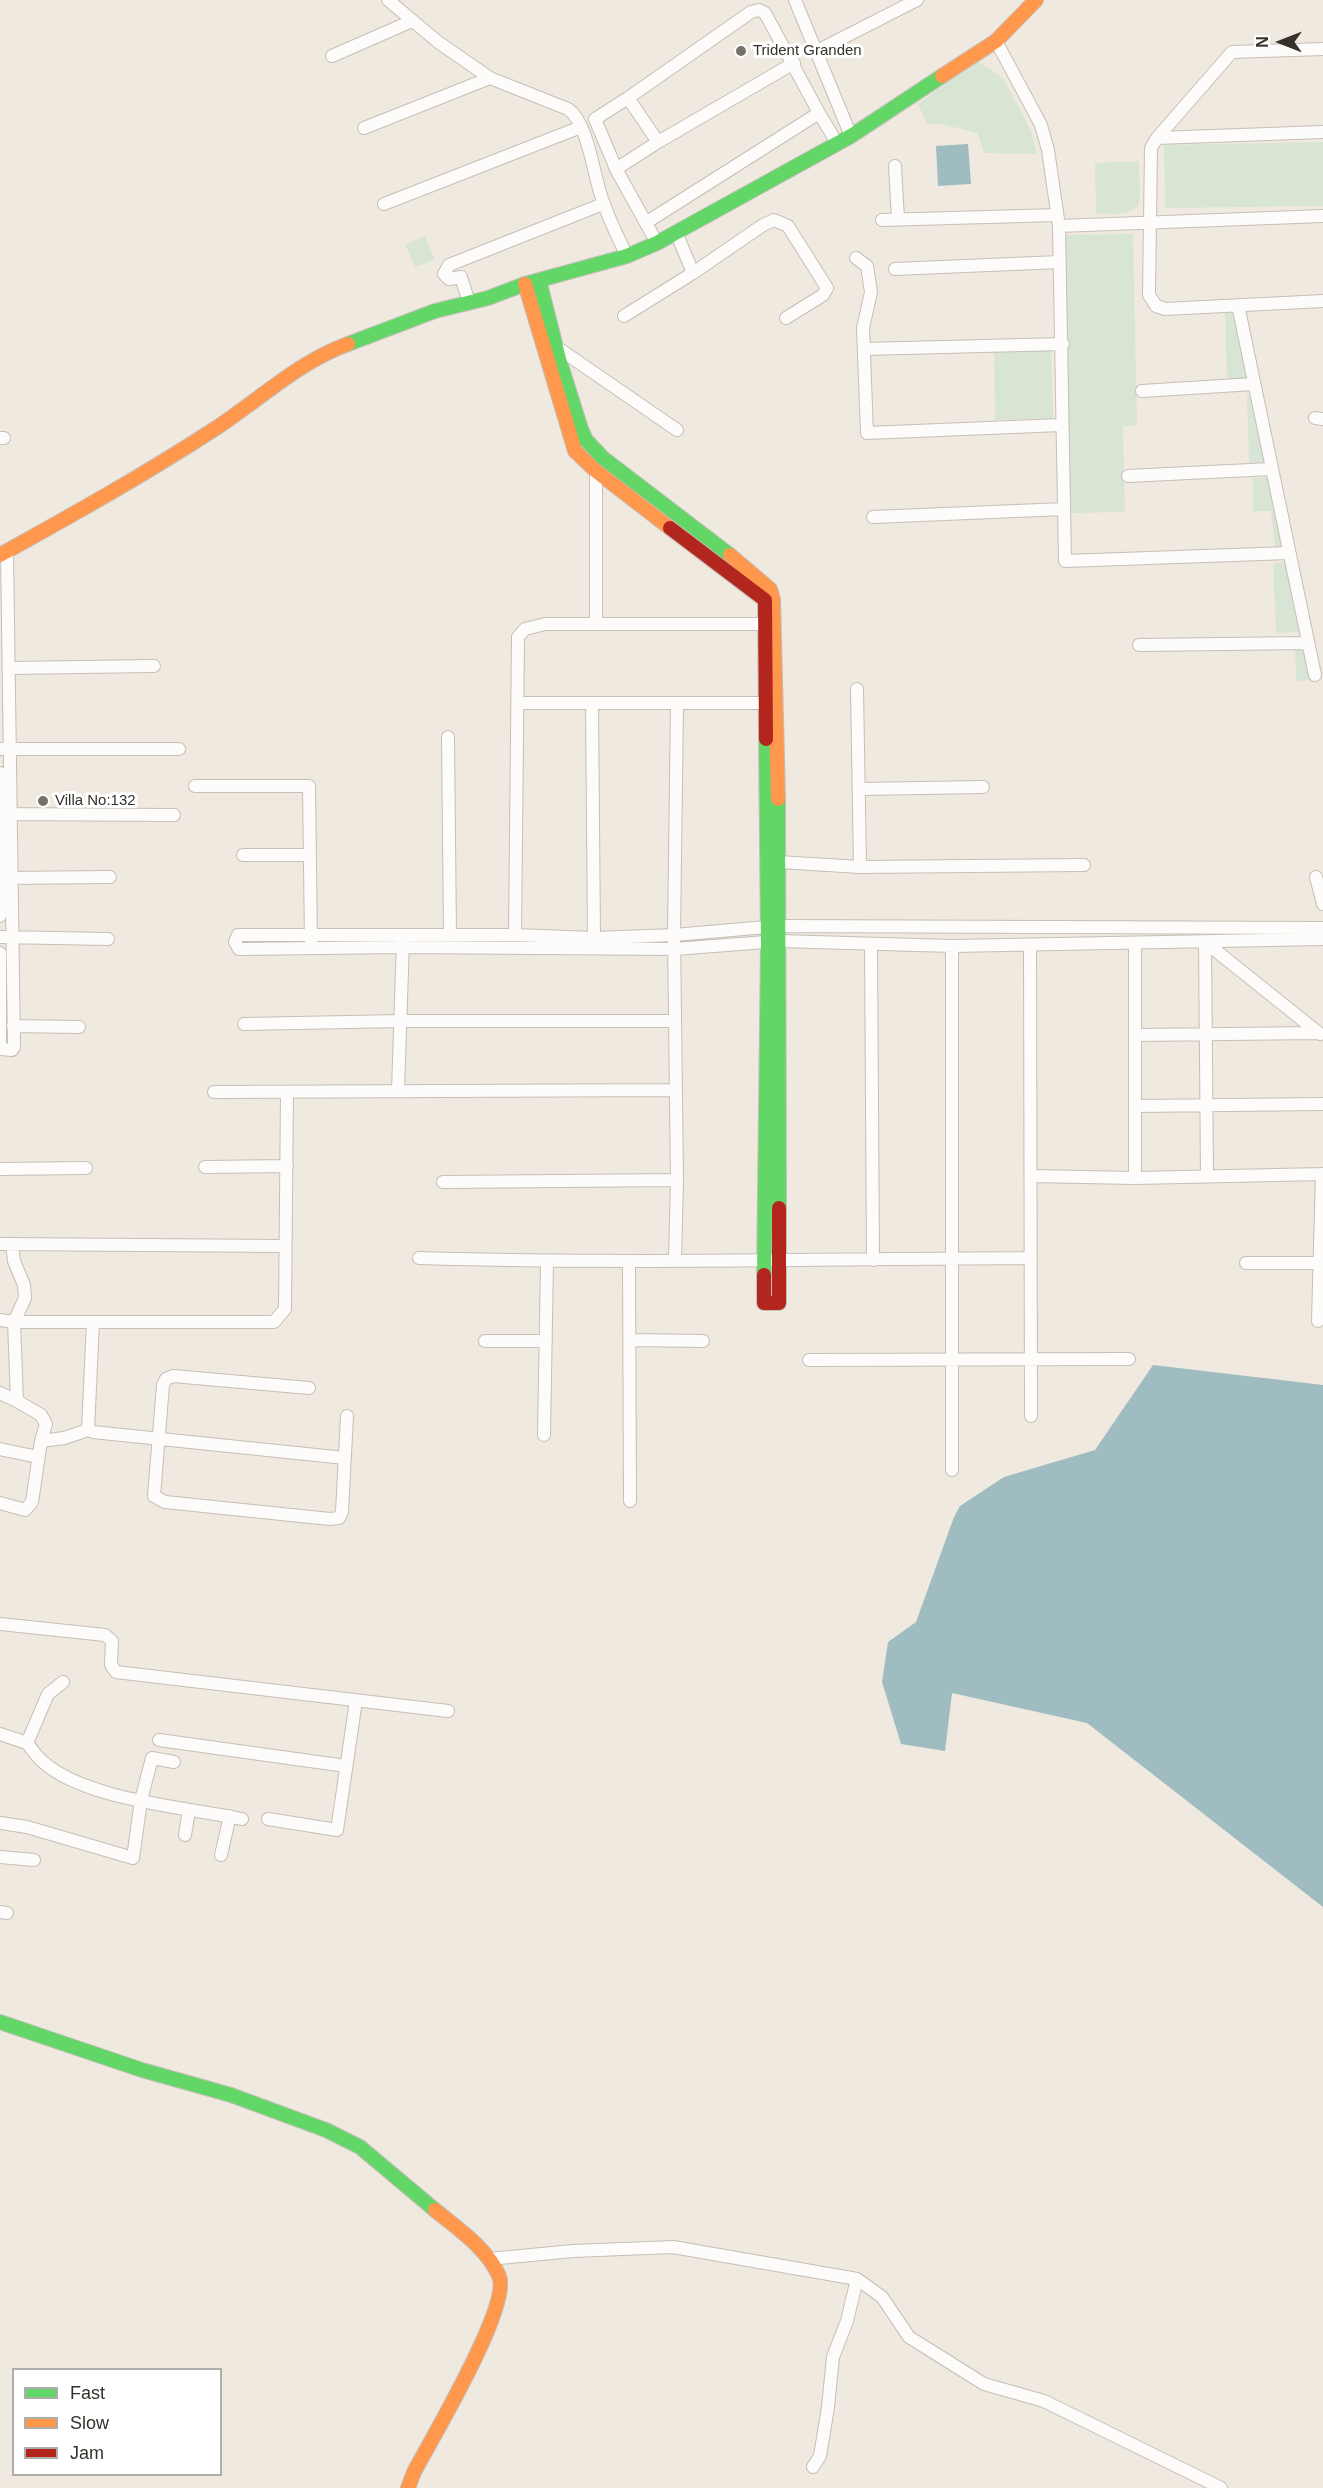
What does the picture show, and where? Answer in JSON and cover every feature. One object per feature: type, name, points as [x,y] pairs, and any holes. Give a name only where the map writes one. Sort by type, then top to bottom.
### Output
[{"type":"street","points":[[388,0],[412,21],[490,78],[568,109],[575,115],[581,127],[603,204],[627,256]]},
{"type":"street","points":[[795,0],[851,136]]},
{"type":"street","points":[[815,52],[917,0]]},
{"type":"street","points":[[5,1027],[4,814],[9,668],[3,554],[140,477],[216,428],[279,382],[339,347],[435,311],[627,256],[657,243],[851,136],[996,41],[1036,0]]},
{"type":"street","points":[[657,243],[616,169],[595,119],[751,12],[759,10],[765,13],[837,143]]},
{"type":"street","points":[[332,56],[412,21]]},
{"type":"street","points":[[996,41],[1041,125],[1048,150],[1058,220],[1063,344],[1061,425],[1065,561],[1289,554]]},
{"type":"street","points":[[1323,48],[1232,52],[1157,138],[1150,148],[1149,295],[1156,306],[1165,309],[1323,301]]},
{"type":"street","points":[[616,169],[794,63]]},
{"type":"street","points":[[364,128],[490,78]]},
{"type":"street","points":[[628,98],[658,142]]},
{"type":"street","points":[[647,222],[819,113]]},
{"type":"street","points":[[384,204],[581,127]]},
{"type":"street","points":[[1157,138],[1323,132]]},
{"type":"street","points":[[895,166],[898,219]]},
{"type":"street","points":[[469,302],[461,277],[449,279],[444,274],[449,265],[603,204]]},
{"type":"street","points":[[882,220],[1150,222],[1323,216]]},
{"type":"street","points":[[624,316],[774,220],[788,226],[828,288],[823,295],[786,318]]},
{"type":"street","points":[[676,232],[693,273]]},
{"type":"street","points":[[856,258],[867,266],[871,292],[863,328],[867,433],[1061,425]]},
{"type":"street","points":[[896,269],[1059,262]]},
{"type":"street","points":[[532,282],[586,440],[603,458],[770,589],[773,599],[779,862],[773,926]]},
{"type":"street","points":[[532,282],[574,451],[596,471],[765,600],[773,926],[780,1262],[779,1303],[764,1303],[773,942]]},
{"type":"street","points":[[1238,305],[1315,675]]},
{"type":"street","points":[[864,349],[1063,344]]},
{"type":"street","points":[[555,346],[676,430]]},
{"type":"street","points":[[1142,391],[1254,384]]},
{"type":"street","points":[[1128,476],[1271,469]]},
{"type":"street","points":[[596,471],[596,623]]},
{"type":"street","points":[[873,517],[1064,509]]},
{"type":"street","points":[[515,935],[518,637],[525,628],[545,624],[596,623],[765,624]]},
{"type":"street","points":[[1139,645],[1308,643]]},
{"type":"street","points":[[9,668],[154,666]]},
{"type":"street","points":[[857,689],[860,867]]},
{"type":"street","points":[[518,703],[767,703]]},
{"type":"street","points":[[675,1260],[676,703]]},
{"type":"street","points":[[592,704],[594,938]]},
{"type":"street","points":[[448,736],[450,935]]},
{"type":"street","points":[[6,748],[179,749]]},
{"type":"street","points":[[0,773],[4,814]]},
{"type":"street","points":[[195,786],[309,786],[308,855],[311,943]]},
{"type":"street","points":[[860,789],[983,787]]},
{"type":"street","points":[[4,814],[174,815]]},
{"type":"street","points":[[243,855],[308,855]]},
{"type":"street","points":[[779,862],[860,867],[1084,865]]},
{"type":"street","points":[[4,878],[110,877]]},
{"type":"street","points":[[1316,877],[1323,904]]},
{"type":"street","points":[[0,916],[4,878]]},
{"type":"street","points":[[403,941],[450,935],[594,938],[674,935],[773,926],[1323,928]]},
{"type":"street","points":[[311,943],[238,935],[235,942],[239,949],[311,943],[403,941],[675,949],[773,942],[952,946],[1323,939]]},
{"type":"street","points":[[6,937],[108,939]]},
{"type":"street","points":[[398,1091],[403,941]]},
{"type":"street","points":[[1204,942],[1207,1176]]},
{"type":"street","points":[[1204,942],[1321,1035]]},
{"type":"street","points":[[1135,943],[1136,1178]]},
{"type":"street","points":[[871,945],[873,1260]]},
{"type":"street","points":[[1030,945],[1031,1416]]},
{"type":"street","points":[[952,946],[952,1470]]},
{"type":"street","points":[[0,953],[0,991],[5,1027]]},
{"type":"street","points":[[244,1024],[401,1021],[675,1021]]},
{"type":"street","points":[[5,1027],[79,1027]]},
{"type":"street","points":[[1135,1035],[1321,1035]]},
{"type":"street","points":[[214,1092],[675,1090]]},
{"type":"street","points":[[0,1320],[14,1322],[274,1322],[285,1309],[287,1092]]},
{"type":"street","points":[[1135,1106],[1323,1104]]},
{"type":"street","points":[[205,1167],[287,1166]]},
{"type":"street","points":[[0,1169],[86,1168]]},
{"type":"street","points":[[1031,1176],[1136,1178],[1322,1174],[1318,1321]]},
{"type":"street","points":[[443,1182],[676,1180]]},
{"type":"street","points":[[17,1401],[14,1322],[25,1298],[24,1285],[6,1244],[285,1246]]},
{"type":"street","points":[[419,1258],[547,1262],[675,1260],[780,1262],[1031,1258]]},
{"type":"street","points":[[544,1435],[547,1262]]},
{"type":"street","points":[[629,1262],[630,1501]]},
{"type":"street","points":[[1246,1263],[1318,1263]]},
{"type":"street","points":[[88,1430],[93,1322]]},
{"type":"street","points":[[630,1340],[703,1341]]},
{"type":"street","points":[[485,1341],[546,1341]]},
{"type":"street","points":[[809,1360],[1130,1359]]},
{"type":"street","points":[[309,1388],[173,1377],[166,1379],[163,1385],[154,1496],[159,1500],[330,1519],[339,1518],[342,1512],[347,1416]]},
{"type":"street","points":[[0,1393],[45,1419],[46,1424],[40,1441],[32,1502],[25,1510],[0,1503]]},
{"type":"street","points":[[40,1441],[64,1438],[88,1430],[345,1458]]},
{"type":"street","points":[[0,1449],[38,1457]]},
{"type":"street","points":[[0,1624],[105,1635],[112,1641],[111,1665],[116,1672],[448,1711]]},
{"type":"street","points":[[27,1743],[48,1694],[63,1682]]},
{"type":"street","points":[[268,1819],[337,1830],[356,1701]]},
{"type":"street","points":[[0,1734],[27,1743],[42,1762],[82,1785],[141,1800],[236,1818],[221,1856]]},
{"type":"street","points":[[159,1740],[346,1766]]},
{"type":"street","points":[[1,1826],[27,1827],[133,1858],[141,1800],[152,1758],[174,1762]]},
{"type":"street","points":[[185,1835],[189,1810]]},
{"type":"street","points":[[0,1857],[34,1860]]},
{"type":"street","points":[[0,2022],[142,2070],[231,2095],[326,2130],[360,2147],[481,2249],[500,2277],[501,2295],[477,2355],[414,2472],[408,2488]]},
{"type":"street","points":[[489,2259],[573,2251],[673,2247],[857,2279],[882,2297],[909,2337],[984,2385],[1044,2401],[1216,2486]]},
{"type":"street","points":[[813,2467],[820,2456],[828,2408],[832,2357],[847,2321],[857,2279]]},
{"type":"green space","points":[[976,60],[1003,78],[1031,131],[1037,154],[984,153],[978,133],[941,124],[927,124],[918,104]]},
{"type":"green space","points":[[1323,142],[1323,206],[1165,208],[1164,145]]},
{"type":"green space","points":[[1139,161],[1140,202],[1136,207],[1121,214],[1096,214],[1095,163]]},
{"type":"green space","points":[[1133,234],[1137,425],[1123,426],[1125,512],[1070,513],[1065,235]]},
{"type":"green space","points":[[425,236],[435,260],[415,267],[405,244]]},
{"type":"green space","points":[[1234,310],[1249,379],[1227,381],[1225,311]]},
{"type":"green space","points":[[1051,350],[1053,418],[995,420],[994,352]]},
{"type":"green space","points":[[1252,394],[1267,463],[1249,464],[1247,395]]},
{"type":"green space","points":[[1267,477],[1283,547],[1275,547],[1271,511],[1253,511],[1253,478]]},
{"type":"green space","points":[[1288,562],[1300,632],[1276,633],[1273,563]]},
{"type":"green space","points":[[1304,646],[1311,680],[1296,681],[1295,648]]},
{"type":"water","points":[[968,144],[971,184],[938,186],[936,146]]},
{"type":"water","points":[[1153,1365],[1323,1385],[1323,1907],[1087,1723],[952,1693],[945,1751],[901,1744],[882,1682],[888,1642],[916,1622],[960,1506],[1004,1477],[1095,1450]]},
{"type":"traffic: fast","points":[[348,344],[435,311],[488,298],[525,284],[627,256],[657,243],[851,136],[942,76]]},
{"type":"traffic: fast","points":[[539,280],[559,359],[586,440],[603,458],[730,555]]},
{"type":"traffic: fast","points":[[764,1275],[768,943],[766,739]]},
{"type":"traffic: fast","points":[[778,799],[779,1208]]},
{"type":"traffic: fast","points":[[0,2022],[142,2070],[231,2095],[326,2130],[360,2147],[435,2210]]},
{"type":"traffic: slow","points":[[942,76],[996,41],[1036,0]]},
{"type":"traffic: slow","points":[[525,284],[575,451],[596,471],[670,528]]},
{"type":"traffic: slow","points":[[0,555],[161,463],[230,419],[295,371],[348,344]]},
{"type":"traffic: slow","points":[[730,555],[770,589],[773,599],[778,799]]},
{"type":"traffic: slow","points":[[408,2488],[414,2472],[468,2373],[494,2314],[500,2291],[499,2276],[480,2248],[435,2210]]},
{"type":"traffic: jam","points":[[670,528],[765,600],[766,739]]},
{"type":"traffic: jam","points":[[764,1275],[764,1303],[779,1303],[779,1208]]},
{"type":"place","name":"Trident Granden","points":[[741,51]]},
{"type":"place","name":"Villa No:132","points":[[43,801]]}]
